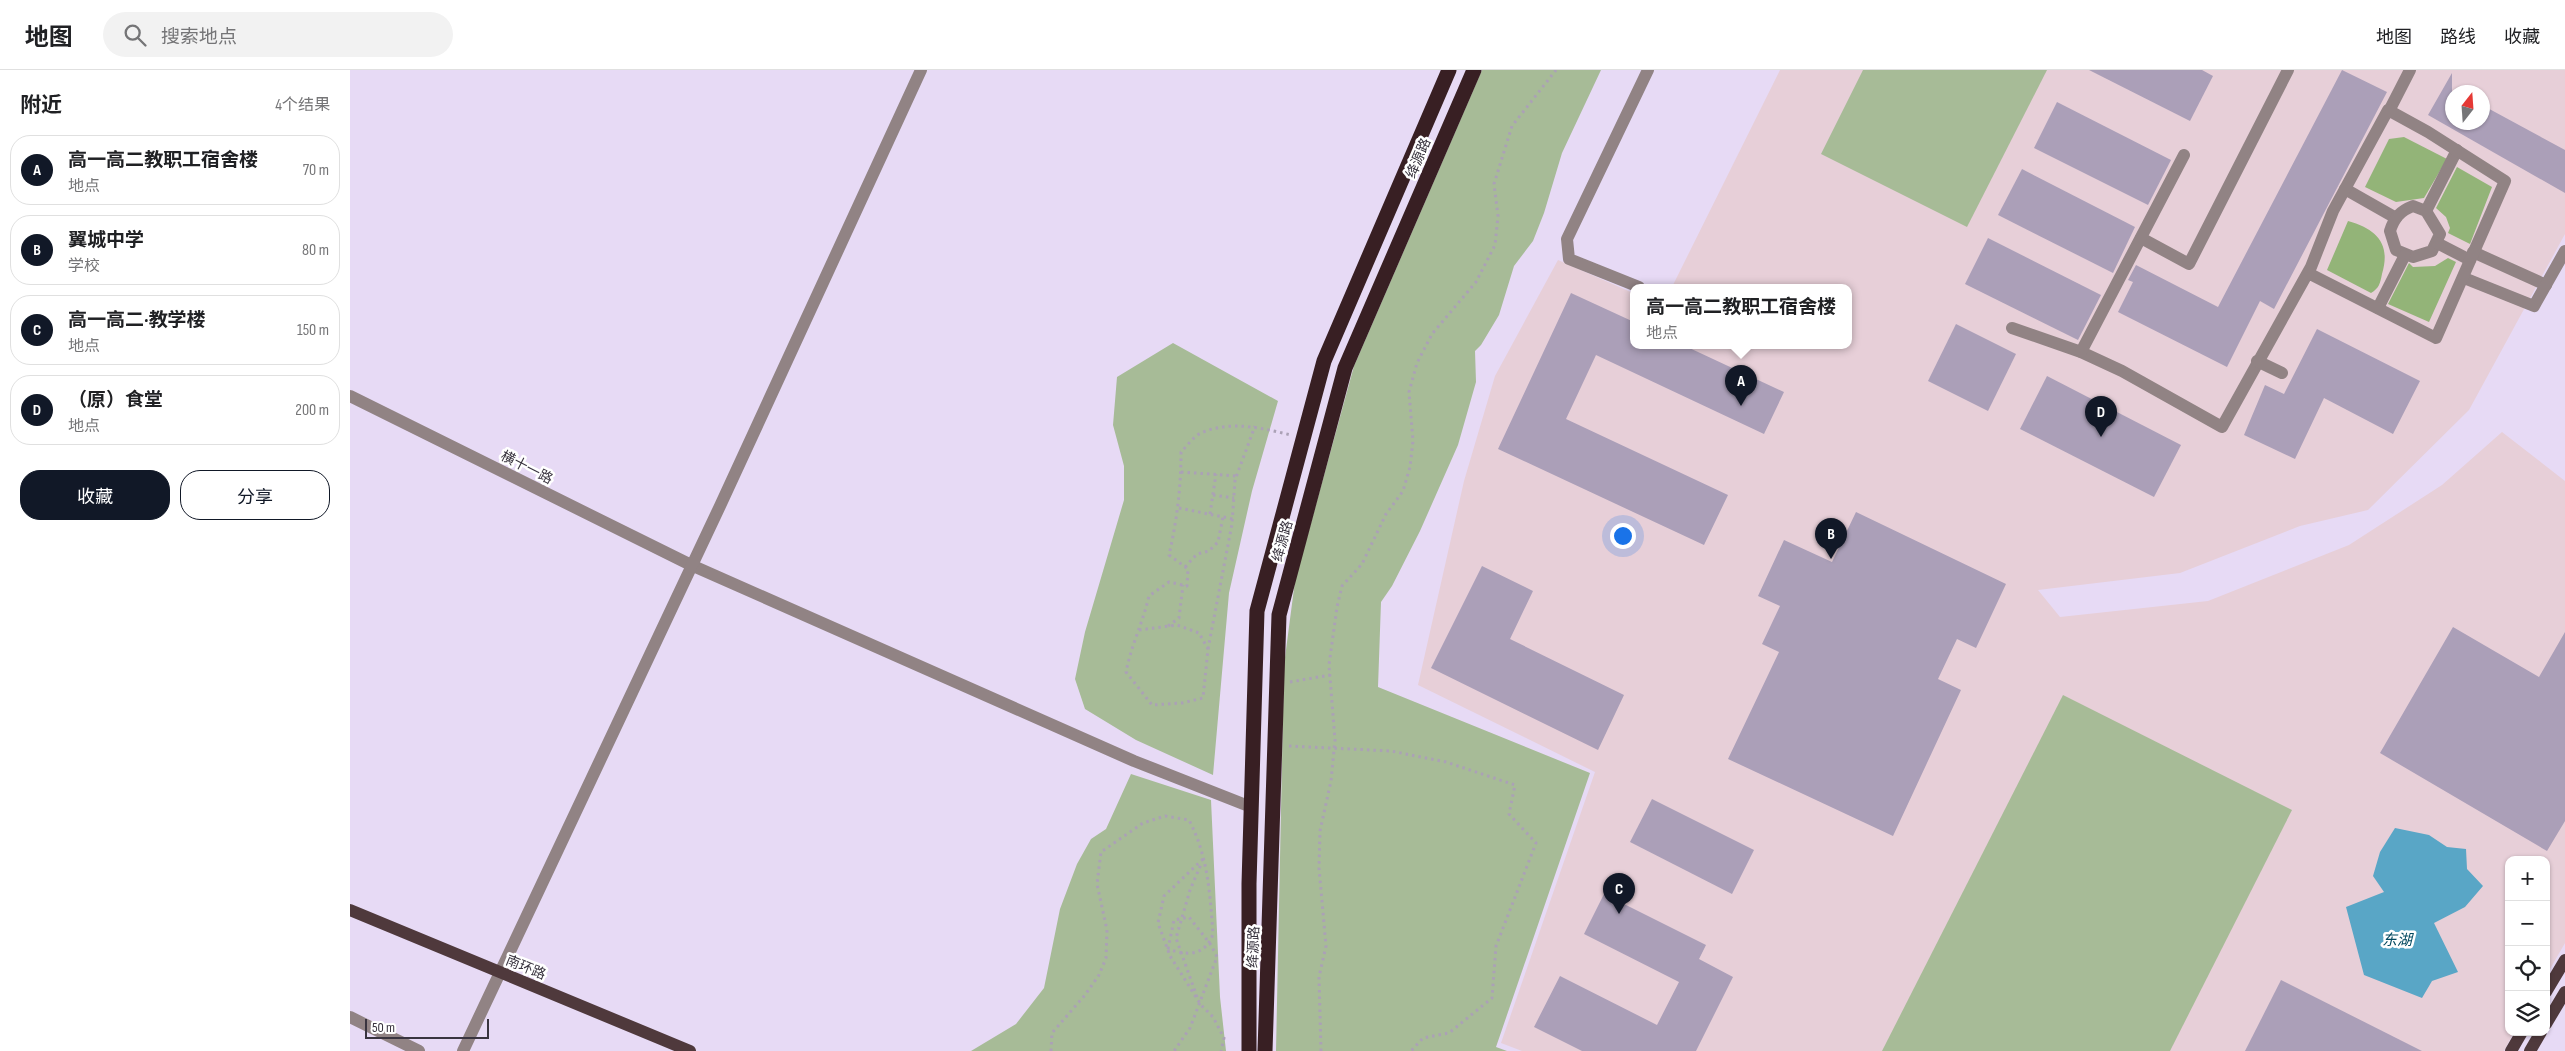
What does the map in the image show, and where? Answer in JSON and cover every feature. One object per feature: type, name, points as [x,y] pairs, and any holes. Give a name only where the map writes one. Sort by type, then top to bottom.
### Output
[{"type":"highway","name":"绛源路","points":[[1249,1051],[1257,612],[1324,361],[1449,70]]},
{"type":"highway","name":"绛源路","points":[[1266,1051],[1279,615],[1345,368],[1474,70]]},
{"type":"main road","name":"南环路","points":[[350,910],[690,1051]]},
{"type":"main road","points":[[2547,991],[2565,960]]},
{"type":"main road","points":[[2550,1017],[2565,992]]},
{"type":"main road","points":[[2511,1051],[2520,1036]]},
{"type":"main road","points":[[2530,1051],[2539,1036]]},
{"type":"street","points":[[463,1051],[921,70]]},
{"type":"street","points":[[1632,284],[1569,259],[1568,239],[1648,70]]},
{"type":"street","points":[[2141,238],[2188,264],[2288,70]]},
{"type":"street","points":[[2012,328],[2081,352],[2122,371],[2222,427],[2308,273],[2345,189],[2410,70]]},
{"type":"street","points":[[2308,273],[2436,338],[2505,181],[2389,110]]},
{"type":"street","points":[[2426,211],[2457,150]]},
{"type":"street","points":[[2081,352],[2184,155]]},
{"type":"street","points":[[2345,189],[2396,218]]},
{"type":"street","points":[[2413,206],[2426,211],[2440,234],[2432,251],[2423,255],[2405,255],[2396,250],[2390,231],[2396,218],[2404,210],[2413,206]]},
{"type":"street","points":[[2437,243],[2546,285]]},
{"type":"street","points":[[2464,278],[2534,306],[2565,251]]},
{"type":"street","points":[[2378,308],[2405,255]]},
{"type":"street","points":[[2257,362],[2282,373]]},
{"type":"street","name":"横十一路","points":[[350,396],[691,565],[1134,761],[1252,807]]},
{"type":"street","points":[[350,1017],[420,1051]]},
{"type":"path","points":[[1321,1051],[1320,976],[1326,946],[1318,868],[1320,831],[1331,781],[1334,749],[1330,675],[1337,607],[1342,586],[1362,564],[1386,514],[1403,491],[1410,467],[1413,441],[1409,392],[1416,363],[1432,334],[1476,282],[1495,245],[1498,216],[1494,184],[1500,156],[1512,126],[1556,70]]},
{"type":"path","points":[[1254,426],[1237,476],[1233,519],[1208,649],[1203,698],[1182,703],[1152,705],[1126,672],[1130,653],[1149,596],[1169,582],[1187,586],[1188,569],[1169,555],[1179,508],[1181,452],[1200,433],[1225,426],[1254,426],[1303,438]]},
{"type":"path","points":[[1181,472],[1237,476]]},
{"type":"path","points":[[1210,514],[1216,474]]},
{"type":"path","points":[[1213,496],[1234,498]]},
{"type":"path","points":[[1179,508],[1233,519]]},
{"type":"path","points":[[1185,567],[1197,554],[1209,551],[1218,542],[1223,517]]},
{"type":"path","points":[[1167,626],[1179,618],[1183,585]]},
{"type":"path","points":[[1139,630],[1177,625],[1199,633],[1208,649]]},
{"type":"path","points":[[1277,684],[1330,675]]},
{"type":"path","points":[[1276,745],[1391,751],[1446,762],[1515,785],[1509,814],[1536,843],[1496,946],[1492,998],[1449,1033],[1423,1038],[1411,1051]]},
{"type":"path","points":[[1051,1051],[1052,1033],[1085,995],[1099,975],[1106,958],[1108,930],[1098,884],[1101,852],[1144,823],[1165,816],[1189,820],[1200,841],[1206,866],[1213,934],[1210,943],[1201,952],[1180,954],[1168,950]]},
{"type":"path","points":[[1199,1003],[1180,954],[1176,938],[1203,859]]},
{"type":"path","points":[[1203,859],[1164,896],[1158,924],[1168,950],[1199,1003],[1213,1017],[1224,1038],[1221,1051]]},
{"type":"path","points":[[1168,950],[1174,920],[1189,917],[1210,943],[1216,957],[1190,1028],[1176,1049]]},
{"type":"shaded area","points":[[1780,70],[2565,70],[2565,234],[2469,410],[2368,510],[2300,526],[2180,573],[2038,590],[2060,617],[2208,601],[2349,545],[2442,485],[2502,432],[2565,481],[2565,943],[2550,969],[2550,856],[2505,856],[2505,1036],[2512,1036],[2504,1051],[1522,1051],[1501,1043],[1595,772],[1418,685],[1464,481],[1495,376],[1558,260],[1630,292],[1630,349],[1852,349],[1852,284],[1673,284]]},
{"type":"green space","points":[[1482,70],[1601,70],[1562,153],[1544,213],[1533,241],[1514,266],[1499,315],[1481,345],[1475,351],[1476,382],[1458,445],[1420,531],[1392,586],[1381,602],[1378,687],[1590,773],[1496,1047],[1507,1051],[1276,1051],[1284,665],[1295,581],[1354,366]]},
{"type":"green space","points":[[1863,70],[2047,70],[1967,227],[1821,154]]},
{"type":"green space","points":[[2404,137],[2447,159],[2424,198],[2396,202],[2365,187],[2389,139]]},
{"type":"green space","points":[[2457,167],[2492,187],[2470,244],[2448,233],[2450,228],[2446,217],[2436,208]]},
{"type":"green space","points":[[2348,221],[2367,228],[2374,233],[2383,246],[2385,254],[2381,280],[2371,293],[2327,270]]},
{"type":"green space","points":[[2448,258],[2456,262],[2429,322],[2388,304],[2409,263],[2413,267],[2435,266]]},
{"type":"green space","points":[[1173,343],[1278,401],[1252,491],[1229,593],[1213,775],[1136,740],[1085,709],[1075,679],[1085,632],[1124,500],[1124,466],[1113,425],[1117,377]]},
{"type":"green space","points":[[2063,695],[2292,810],[2170,1051],[1882,1051]]},
{"type":"green space","points":[[1131,774],[1211,800],[1220,997],[1226,1051],[971,1051],[1016,1024],[1044,988],[1060,909],[1077,864],[1091,839],[1106,829]]},
{"type":"water","name":"东湖","points":[[2395,828],[2429,835],[2447,847],[2466,849],[2467,869],[2483,886],[2465,907],[2434,923],[2458,972],[2432,981],[2422,998],[2364,975],[2346,907],[2384,892],[2373,876],[2380,852]]},
{"type":"building","points":[[2089,70],[2202,70],[2213,76],[2190,121]]},
{"type":"building","points":[[2342,70],[2387,92],[2274,309],[2260,301],[2227,367],[2118,312],[2133,282],[2128,280],[2136,265],[2218,307]]},
{"type":"building","points":[[2452,73],[2452,85],[2445,85]]},
{"type":"building","points":[[2445,85],[2445,125],[2428,115]]},
{"type":"building","points":[[2057,102],[2171,160],[2148,205],[2034,148]]},
{"type":"building","points":[[2490,109],[2565,150],[2565,193],[2454,130],[2490,130]]},
{"type":"building","points":[[2022,169],[2135,227],[2113,273],[1998,215]]},
{"type":"building","points":[[1988,238],[2101,295],[2078,340],[1965,284]]},
{"type":"building","points":[[1571,293],[1630,320],[1630,349],[1692,349],[1784,392],[1764,434],[1596,355],[1566,419],[1728,495],[1704,545],[1498,449]]},
{"type":"building","points":[[1956,324],[2016,354],[1988,411],[1928,381]]},
{"type":"building","points":[[2317,329],[2420,381],[2393,434],[2324,398],[2295,459],[2244,435],[2265,385],[2284,394]]},
{"type":"building","points":[[2047,376],[2181,445],[2154,497],[2020,429]]},
{"type":"building","points":[[1856,512],[2006,584],[1976,648],[1957,639],[1938,679],[1961,690],[1893,836],[1728,759],[1779,652],[1762,644],[1780,606],[1758,596],[1784,540],[1832,562]]},
{"type":"building","points":[[1482,566],[1533,591],[1510,639],[1624,695],[1598,750],[1431,668]]},
{"type":"building","points":[[2453,627],[2539,677],[2565,632],[2565,821],[2547,851],[2380,753]]},
{"type":"building","points":[[1652,799],[1754,850],[1732,894],[1630,842]]},
{"type":"building","points":[[1604,894],[1706,945],[1699,959],[1733,977],[1696,1051],[1582,1051],[1534,1027],[1560,976],[1657,1025],[1679,982],[1584,934]]},
{"type":"building","points":[[2281,980],[2422,1051],[2245,1051]]},
{"type":"place","name":"高一高二教职工宿舍楼","points":[[1741,406]]},
{"type":"place","name":"（原）食堂","points":[[2101,437]]},
{"type":"place","name":"翼城中学","points":[[1831,559]]},
{"type":"place","name":"高一高二·教学楼","points":[[1619,914]]}]
